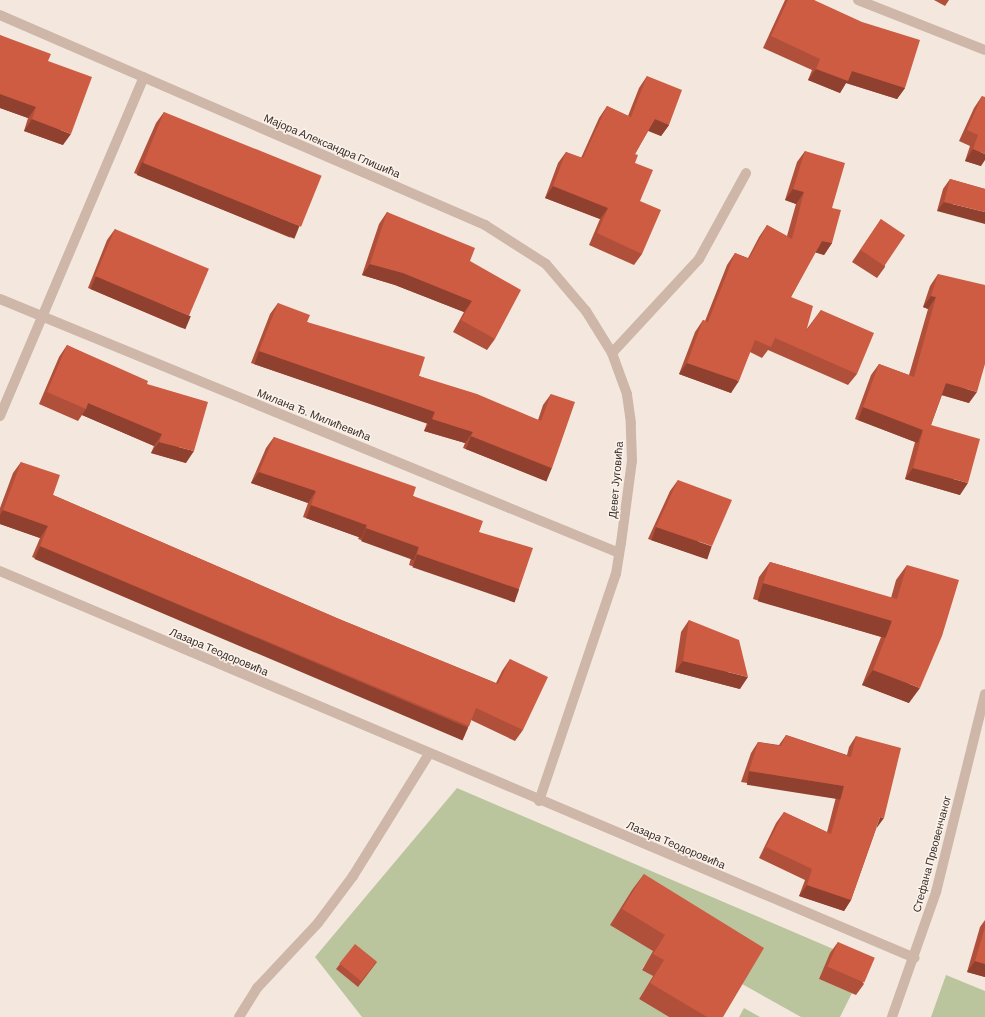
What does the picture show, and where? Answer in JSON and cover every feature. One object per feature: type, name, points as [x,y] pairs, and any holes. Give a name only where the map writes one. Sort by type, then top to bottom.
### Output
[{"type":"street","points":[[858,0],[985,50]]},
{"type":"street","name":"Мајора Александра Глишића","points":[[0,15],[485,225],[524,248],[566,285],[612,353]]},
{"type":"street","points":[[0,416],[144,78]]},
{"type":"street","points":[[612,353],[699,259],[746,173]]},
{"type":"street","name":"Милана Ђ. Милићевића","points":[[0,299],[620,553]]},
{"type":"street","name":"Девет Југовића","points":[[539,801],[616,574],[620,553],[632,461],[631,423],[627,394],[612,353]]},
{"type":"street","name":"Лазара Теодоровића","points":[[0,571],[539,801],[915,958]]},
{"type":"street","name":"Стефана Првовенчаног","points":[[892,1017],[915,958],[936,892],[985,694]]},
{"type":"street","points":[[239,1017],[257,988],[318,924],[353,876],[429,754]]},
{"type":"green space","points":[[457,788],[866,963],[819,979],[852,993],[840,1017],[801,1017],[742,984],[753,964],[685,924],[668,951],[658,944],[642,969],[653,976],[639,999],[669,1017],[362,1017],[315,957]]},
{"type":"green space","points":[[946,975],[985,991],[985,1017],[931,1017]]},
{"type":"green space","points":[[744,1008],[760,1017],[739,1017]]},
{"type":"building","points":[[788,0],[814,0],[862,22],[920,40],[905,88],[852,71],[848,81],[816,69],[820,59],[771,36]]},
{"type":"building","points":[[0,35],[51,54],[48,61],[92,77],[71,134],[32,119],[36,107],[0,94]]},
{"type":"building","points":[[647,76],[682,90],[669,125],[655,119],[635,154],[638,155],[635,163],[653,170],[640,201],[661,210],[642,254],[597,233],[608,208],[553,186],[566,152],[583,158],[607,106],[631,117]]},
{"type":"building","points":[[982,96],[985,97],[985,154],[973,149],[978,135],[967,130]]},
{"type":"building","points":[[164,112],[322,176],[301,227],[143,163]]},
{"type":"building","points":[[805,151],[845,163],[832,208],[841,210],[832,243],[822,241],[791,297],[813,306],[806,332],[821,310],[874,333],[857,374],[775,338],[771,347],[755,340],[739,381],[687,363],[703,320],[708,322],[735,253],[749,259],[767,225],[792,239],[804,192],[793,189]]},
{"type":"building","points":[[950,179],[985,189],[985,212],[944,202]]},
{"type":"building","points":[[387,212],[475,248],[470,261],[521,290],[495,339],[461,320],[472,301],[403,273],[370,264]]},
{"type":"building","points":[[881,219],[905,235],[884,266],[860,250]]},
{"type":"building","points":[[115,229],[209,269],[189,316],[95,276]]},
{"type":"building","points":[[938,274],[985,285],[985,364],[977,392],[946,383],[931,425],[980,439],[968,483],[913,468],[923,430],[863,407],[879,364],[914,377],[936,297],[931,296]]},
{"type":"building","points":[[278,303],[310,315],[307,322],[425,357],[419,376],[477,394],[541,421],[551,394],[575,402],[552,468],[471,436],[473,432],[432,419],[435,412],[259,351]]},
{"type":"building","points":[[67,345],[148,381],[147,384],[208,402],[194,451],[159,442],[162,434],[88,403],[86,409],[47,392]]},
{"type":"building","points":[[274,437],[416,487],[413,496],[483,521],[479,532],[533,548],[519,589],[417,554],[419,547],[366,528],[367,525],[311,505],[316,491],[259,472]]},
{"type":"building","points":[[21,462],[60,475],[53,495],[339,619],[498,684],[510,659],[548,677],[523,730],[476,708],[469,726],[40,546],[48,526],[3,510]]},
{"type":"building","points":[[678,480],[732,500],[712,546],[656,527]]},
{"type":"building","points":[[770,562],[897,599],[907,565],[959,580],[942,636],[920,688],[873,670],[892,621],[763,583]]},
{"type":"building","points":[[689,620],[739,640],[748,677],[683,661]]},
{"type":"building","points":[[786,735],[851,757],[856,736],[901,748],[884,818],[880,817],[851,900],[807,885],[812,869],[766,847],[784,812],[831,834],[844,786],[749,771],[758,742],[781,746]]},
{"type":"building","points":[[644,874],[764,948],[723,1017],[707,1017],[650,983],[664,960],[653,954],[665,935],[622,909]]},
{"type":"building","points":[[985,927],[985,964],[975,961]]},
{"type":"building","points":[[838,942],[875,958],[864,982],[827,967]]},
{"type":"building","points":[[355,944],[377,962],[361,981],[339,963]]}]
